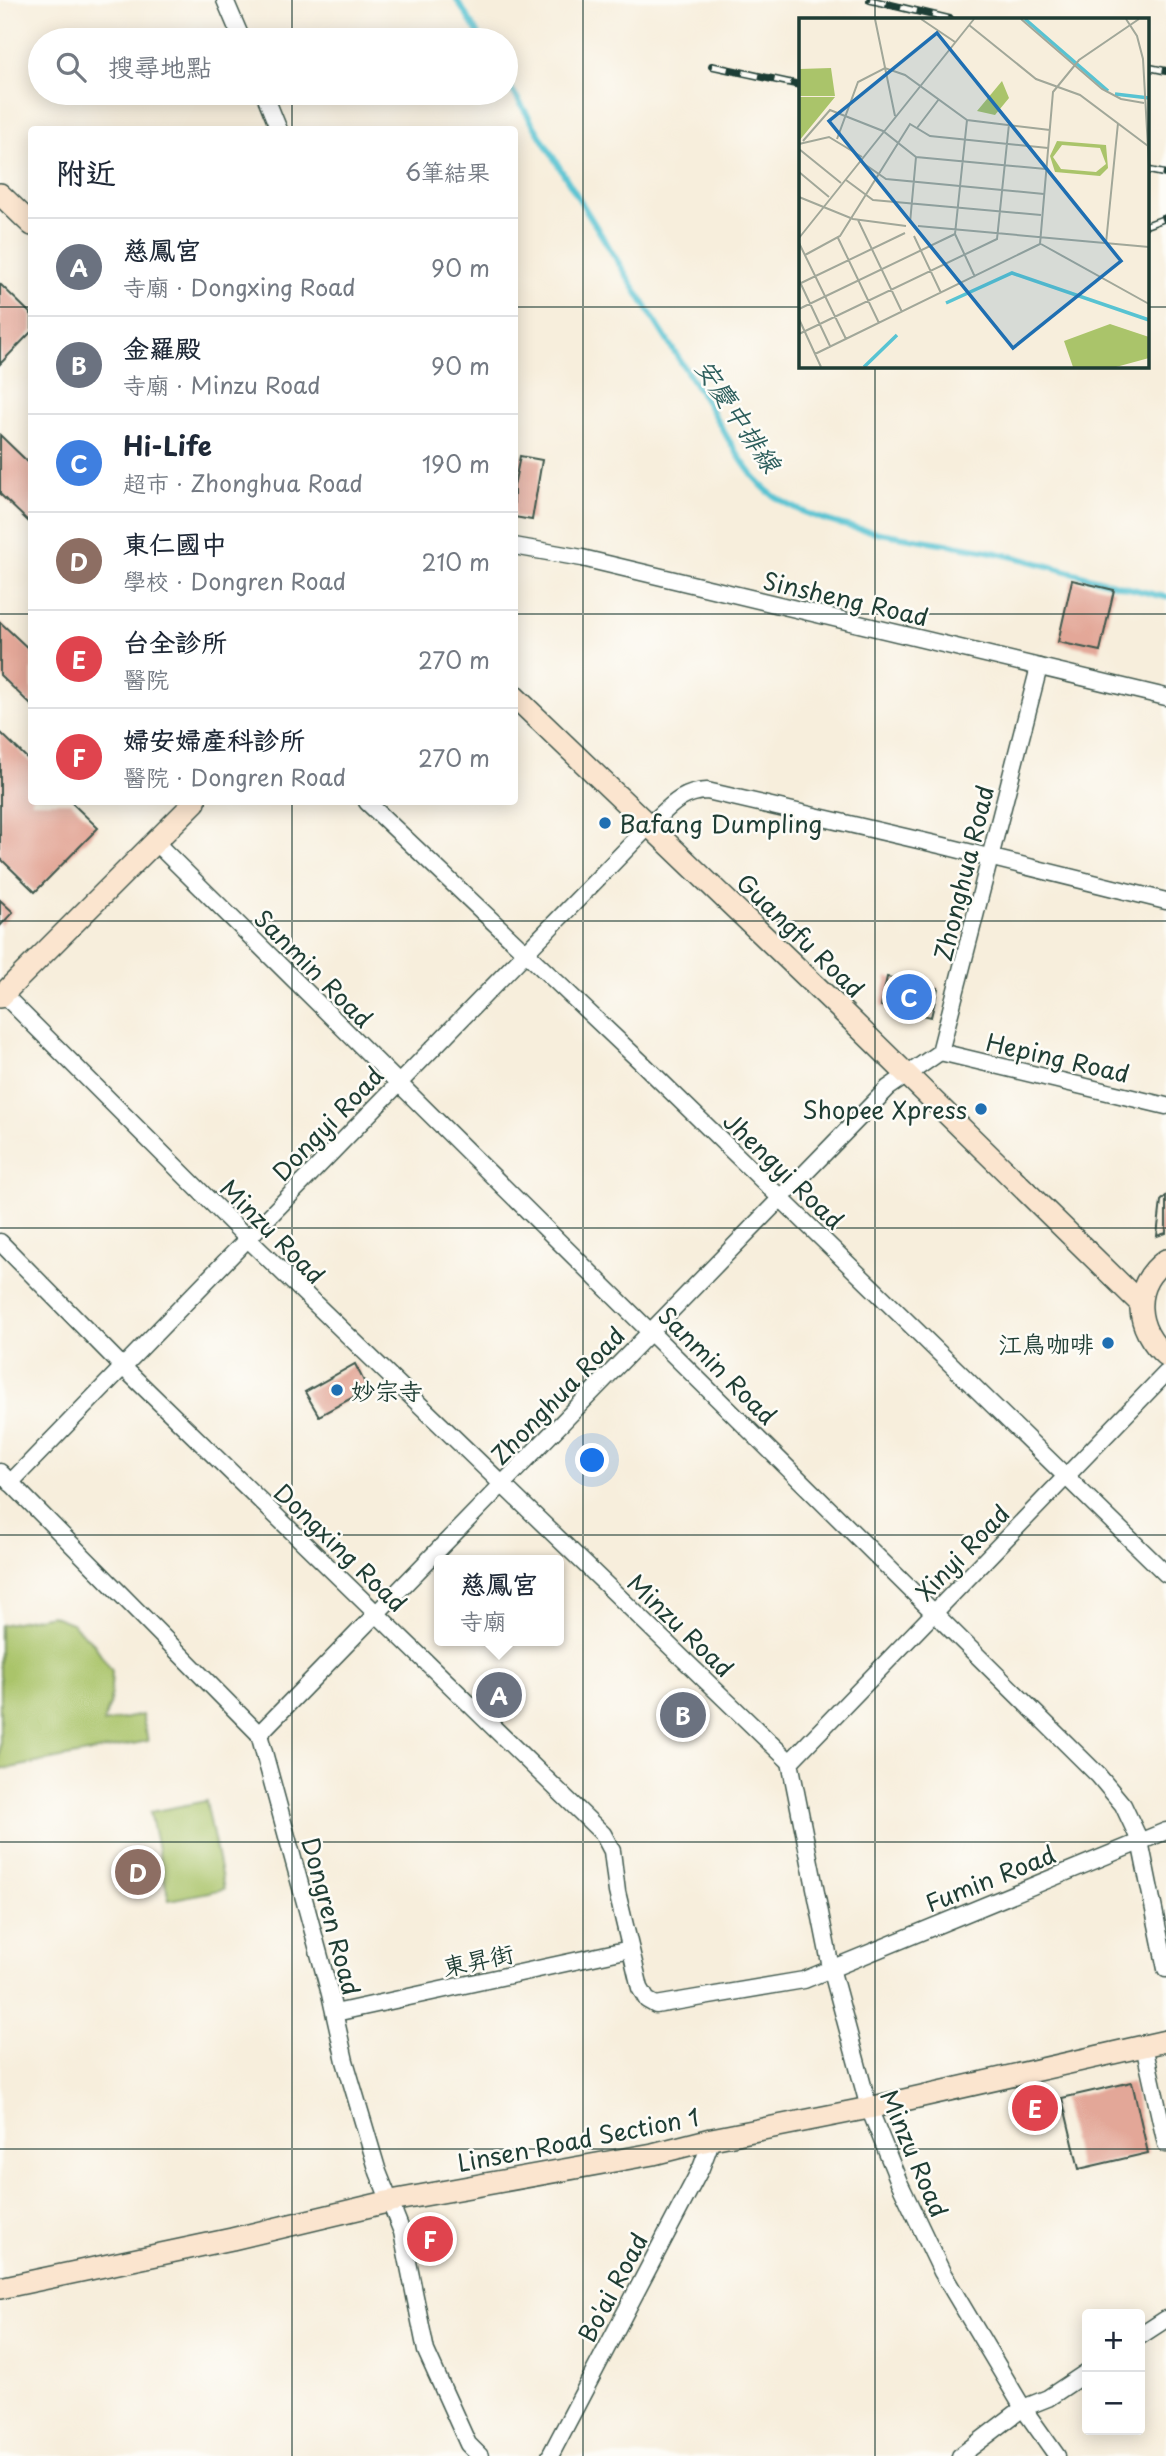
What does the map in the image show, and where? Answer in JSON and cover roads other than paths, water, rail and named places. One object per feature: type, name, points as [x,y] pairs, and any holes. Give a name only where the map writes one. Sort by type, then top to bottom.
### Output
[{"type":"street","points":[[225,0],[237,28]]},
{"type":"street","points":[[269,105],[277,126]]},
{"type":"street","points":[[1,197],[28,221]]},
{"type":"street","name":"Sinsheng Road","points":[[518,547],[582,558],[1166,697]]},
{"type":"street","name":"Zhonghua Road","points":[[259,1734],[888,1088],[940,1052],[1040,667]]},
{"type":"street","name":"Guangfu Road","points":[[518,700],[907,1074],[1139,1302],[1145,1329],[1153,1343],[1166,1356]]},
{"type":"street","name":"Dongyi Road","points":[[5,1477],[123,1367],[397,1084],[683,795],[694,791],[707,791],[1166,901]]},
{"type":"street","points":[[1,996],[192,805]]},
{"type":"street","name":"Jhengyi Road","points":[[370,805],[527,953],[1166,1574]]},
{"type":"street","name":"Sanmin Road","points":[[156,842],[397,1084],[652,1331],[933,1614],[1098,1775],[1123,1805],[1140,1841],[1166,1969]]},
{"type":"street","name":"Minzu Road","points":[[1,996],[247,1238],[790,1762],[831,1968],[869,2108],[942,2272],[1023,2408],[1057,2456]]},
{"type":"street","name":"Heping Road","points":[[940,1052],[1166,1105]]},
{"type":"street","name":"Dongxing Road","points":[[0,1242],[123,1367],[603,1834],[612,1852],[617,1892],[630,1949],[640,1988],[647,2000],[656,2005],[804,1980],[831,1968]]},
{"type":"street","points":[[1139,1302],[1149,1278],[1166,1260]]},
{"type":"street","name":"Xinyi Road","points":[[790,1762],[1166,1373]]},
{"type":"street","name":"Dongren Road","points":[[5,1477],[259,1734],[335,2014],[345,2061],[378,2172],[402,2232],[426,2351],[468,2444],[480,2456]]},
{"type":"street","name":"Fumin Road","points":[[831,1968],[1166,1831]]},
{"type":"street","name":"東昇街","points":[[335,2014],[630,1949]]},
{"type":"street","name":"Linsen Road Section 1","points":[[0,2288],[232,2239],[391,2201],[653,2154],[1166,2041]]},
{"type":"street","points":[[1144,2046],[1166,2144]]},
{"type":"street","name":"Bo'ai Road","points":[[550,2456],[701,2168],[712,2139]]},
{"type":"street","points":[[1145,2333],[1166,2319]]},
{"type":"street","points":[[960,2456],[1023,2408],[1048,2398],[1082,2375]]},
{"type":"waterway","name":"安慶中排線","points":[[457,0],[474,28]]},
{"type":"waterway","name":"安慶中排線","points":[[518,99],[736,451],[754,477],[774,496],[797,509],[849,526],[1009,556],[1166,597]]},
{"type":"railway","points":[[870,0],[946,18]]},
{"type":"railway","points":[[712,66],[799,85]]},
{"type":"railway","points":[[1148,67],[1166,71]]},
{"type":"railway","points":[[1148,170],[1166,174]]},
{"type":"railway","points":[[1148,225],[1166,218]]},
{"type":"place","name":"Bafang Dumpling","points":[[605,823]]},
{"type":"place","name":"Hi-Life","points":[[909,997]]},
{"type":"place","name":"Shopee Xpress","points":[[981,1109]]},
{"type":"place","name":"江鳥咖啡","points":[[1108,1343]]},
{"type":"place","name":"妙宗寺","points":[[337,1390]]},
{"type":"place","name":"慈鳳宮","points":[[499,1695]]},
{"type":"place","name":"金羅殿","points":[[683,1715]]},
{"type":"place","name":"東仁國中","points":[[138,1872]]},
{"type":"place","name":"台全診所","points":[[1035,2108]]},
{"type":"place","name":"婦安婦產科診所","points":[[430,2239]]}]
